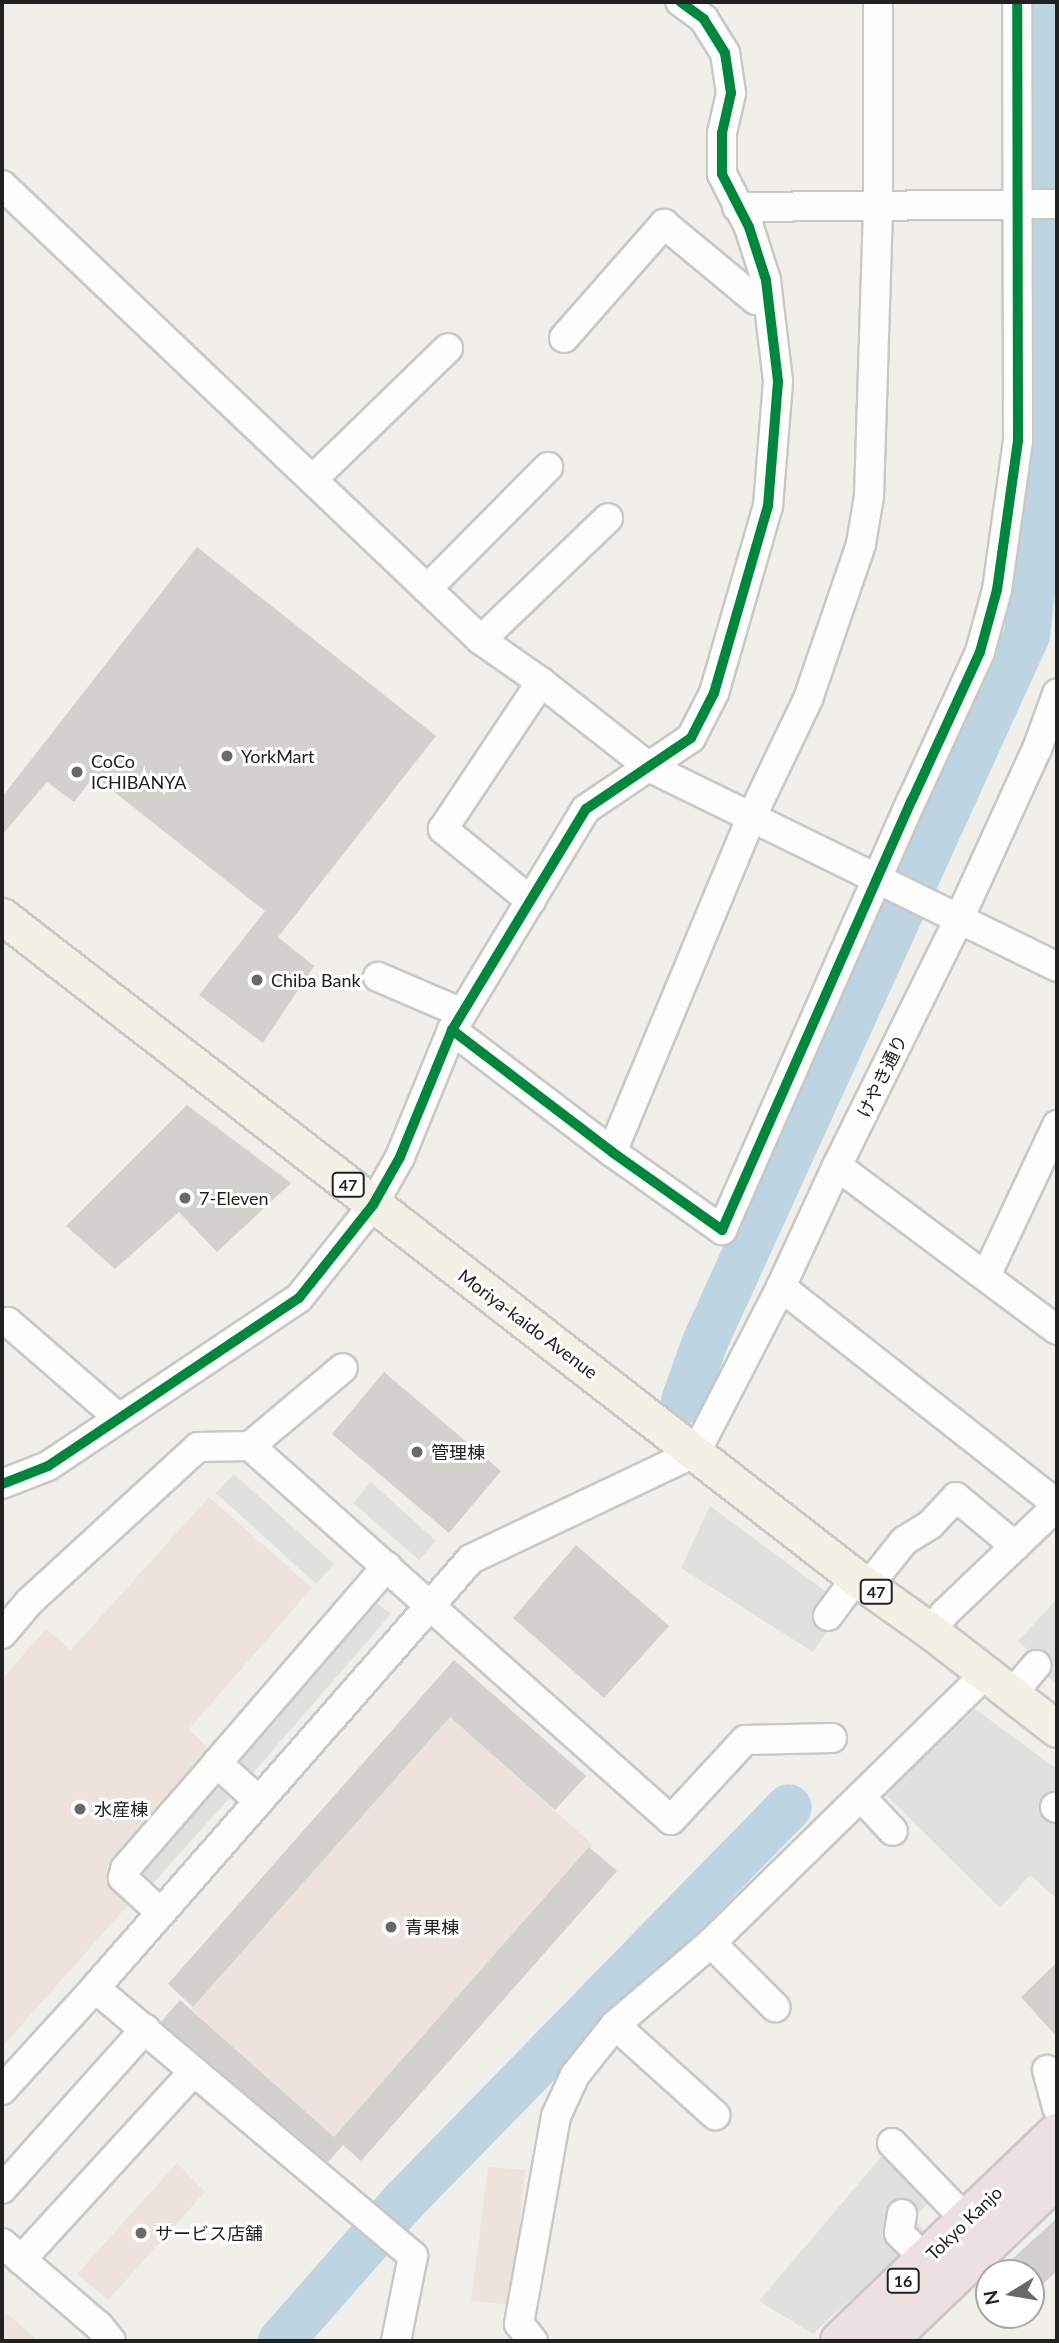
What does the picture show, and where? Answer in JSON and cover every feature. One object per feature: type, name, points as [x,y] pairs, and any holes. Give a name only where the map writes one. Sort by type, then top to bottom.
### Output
[{"type":"highway","name":"Tokyo Kanjo","points":[[840,2341],[1057,2133]]},
{"type":"highway","name":"Tokyo Kanjo","points":[[887,2341],[1057,2178]]},
{"type":"main road","name":"Moriya-kaido Avenue","points":[[2,916],[862,1582],[999,1684],[1052,1715]]},
{"type":"street","points":[[2,1484],[48,1466],[299,1298],[373,1205],[400,1157],[457,1022],[586,810],[691,738],[714,693],[768,506],[778,381],[766,280],[749,227],[722,174],[722,133],[731,93],[725,53],[704,19],[681,2]]},
{"type":"street","points":[[612,1152],[751,818],[808,699],[861,544],[869,496],[878,206],[878,2]]},
{"type":"street","points":[[378,977],[457,1022],[612,1152],[722,1230],[980,652],[997,590],[1018,441],[1034,204],[1017,2]]},
{"type":"street","points":[[2,185],[481,640],[541,682],[649,767],[1057,967]]},
{"type":"street","points":[[737,207],[1034,204]]},
{"type":"street","points":[[565,338],[664,224],[756,300],[767,298]]},
{"type":"street","points":[[313,479],[448,348]]},
{"type":"street","points":[[427,589],[548,467]]},
{"type":"street","points":[[481,640],[608,518]]},
{"type":"street","points":[[531,901],[443,828],[541,682]]},
{"type":"street","name":"けやき通り","points":[[696,1452],[781,1287],[837,1166],[959,919],[1037,749],[1057,694]]},
{"type":"street","points":[[986,1276],[1057,1125]]},
{"type":"street","points":[[837,1166],[1057,1330]]},
{"type":"street","points":[[781,1287],[1057,1505],[944,1614],[932,1632]]},
{"type":"street","points":[[8,1322],[119,1418]]},
{"type":"street","points":[[2,1634],[29,1602],[198,1447],[250,1446],[344,1368]]},
{"type":"street","points":[[250,1446],[671,1820],[746,1740],[825,1739]]},
{"type":"street","points":[[2,2090],[95,1989],[471,1559],[696,1452]]},
{"type":"street","points":[[828,1616],[904,1541],[930,1525],[957,1497],[1015,1546]]},
{"type":"street","points":[[161,1913],[123,1878],[125,1869],[387,1566]]},
{"type":"street","points":[[533,2341],[519,2324],[556,2116],[575,2075],[615,2025],[711,1943],[862,1797],[999,1684],[1036,1665]]},
{"type":"street","points":[[217,1763],[259,1801]]},
{"type":"street","points":[[862,1797],[893,1830]]},
{"type":"street","points":[[711,1943],[775,2007]]},
{"type":"street","points":[[95,1989],[413,2256],[396,2341]]},
{"type":"street","points":[[615,2025],[715,2115]]},
{"type":"street","points":[[2,2189],[145,2029]]},
{"type":"street","points":[[1047,2070],[1057,2108]]},
{"type":"street","points":[[111,2341],[99,2326],[11,2251],[194,2072]]},
{"type":"street","points":[[892,2143],[967,2221]]},
{"type":"street","points":[[902,2214],[898,2233],[926,2260]]},
{"type":"shaded area","points":[[234,1474],[334,1564],[316,1584],[216,1493]]},
{"type":"shaded area","points":[[371,1482],[436,1541],[419,1560],[353,1503]]},
{"type":"shaded area","name":"水産棟","points":[[209,1497],[312,1588],[189,1729],[212,1752],[107,1866],[105,1882],[129,1904],[2,2047],[2,1679],[46,1629],[71,1650]]},
{"type":"shaded area","points":[[710,1506],[844,1605],[813,1652],[681,1568]]},
{"type":"shaded area","points":[[1057,1599],[1057,1684],[1022,1657],[1028,1650],[1018,1641]]},
{"type":"shaded area","points":[[376,1602],[391,1614],[248,1779],[234,1766]]},
{"type":"shaded area","points":[[975,1709],[1057,1769],[1057,1899],[1030,1875],[1000,1908],[886,1795]]},
{"type":"shaded area","name":"青果棟","points":[[450,1717],[593,1845],[334,2137],[191,2009]]},
{"type":"shaded area","points":[[219,1780],[234,1793],[147,1890],[133,1877]]},
{"type":"shaded area","points":[[887,2150],[933,2199],[913,2218],[925,2231],[813,2334],[759,2301]]},
{"type":"shaded area","name":"サービス店舗","points":[[177,2163],[205,2192],[108,2300],[77,2274]]},
{"type":"shaded area","points":[[488,2167],[525,2170],[512,2305],[471,2301]]},
{"type":"shaded area","points":[[2,2309],[38,2341],[2,2341]]},
{"type":"building","name":"YorkMart","points":[[197,547],[436,736],[278,937],[314,966],[263,1043],[199,995],[265,911],[94,776],[74,802],[47,782],[2,835],[2,797]]},
{"type":"building","name":"7-Eleven","points":[[187,1105],[291,1183],[217,1252],[179,1212],[115,1269],[66,1226]]},
{"type":"building","name":"管理棟","points":[[384,1372],[501,1471],[449,1533],[332,1434]]},
{"type":"building","points":[[576,1545],[669,1626],[604,1698],[513,1618]]},
{"type":"building","points":[[454,1660],[586,1776],[555,1810],[450,1717],[193,2007],[168,1984]]},
{"type":"building","points":[[589,1847],[617,1871],[361,2161],[334,2137]]},
{"type":"building","points":[[1057,1962],[1057,2037],[1021,1997]]},
{"type":"building","points":[[180,2000],[343,2145],[328,2162],[161,2022]]},
{"type":"building","points":[[1057,2218],[1057,2271],[1045,2282],[1045,2259],[1012,2259]]},
{"type":"waterway","points":[[684,1401],[705,1342],[1027,635],[1053,406],[1054,2]]},
{"type":"waterway","points":[[281,2341],[405,2200],[789,1807]]},
{"type":"cycle path","points":[[2,1484],[48,1466],[299,1298],[373,1205],[400,1157],[452,1030],[586,809],[691,738],[714,693],[768,506],[778,381],[766,280],[749,227],[722,174],[722,133],[731,93],[725,53],[704,19],[681,2]]},
{"type":"cycle path","points":[[452,1030],[612,1152],[722,1230],[980,652],[997,590],[1018,441],[1017,2]]},
{"type":"place","name":"YorkMart","points":[[227,756]]},
{"type":"place","name":"CoCo ICHIBANYA","points":[[77,772]]},
{"type":"place","name":"Chiba Bank","points":[[257,980]]},
{"type":"place","name":"7-Eleven","points":[[185,1198]]},
{"type":"place","name":"管理棟","points":[[417,1452]]},
{"type":"place","name":"水産棟","points":[[80,1809]]},
{"type":"place","name":"青果棟","points":[[391,1927]]},
{"type":"place","name":"サービス店舗","points":[[141,2233]]}]
